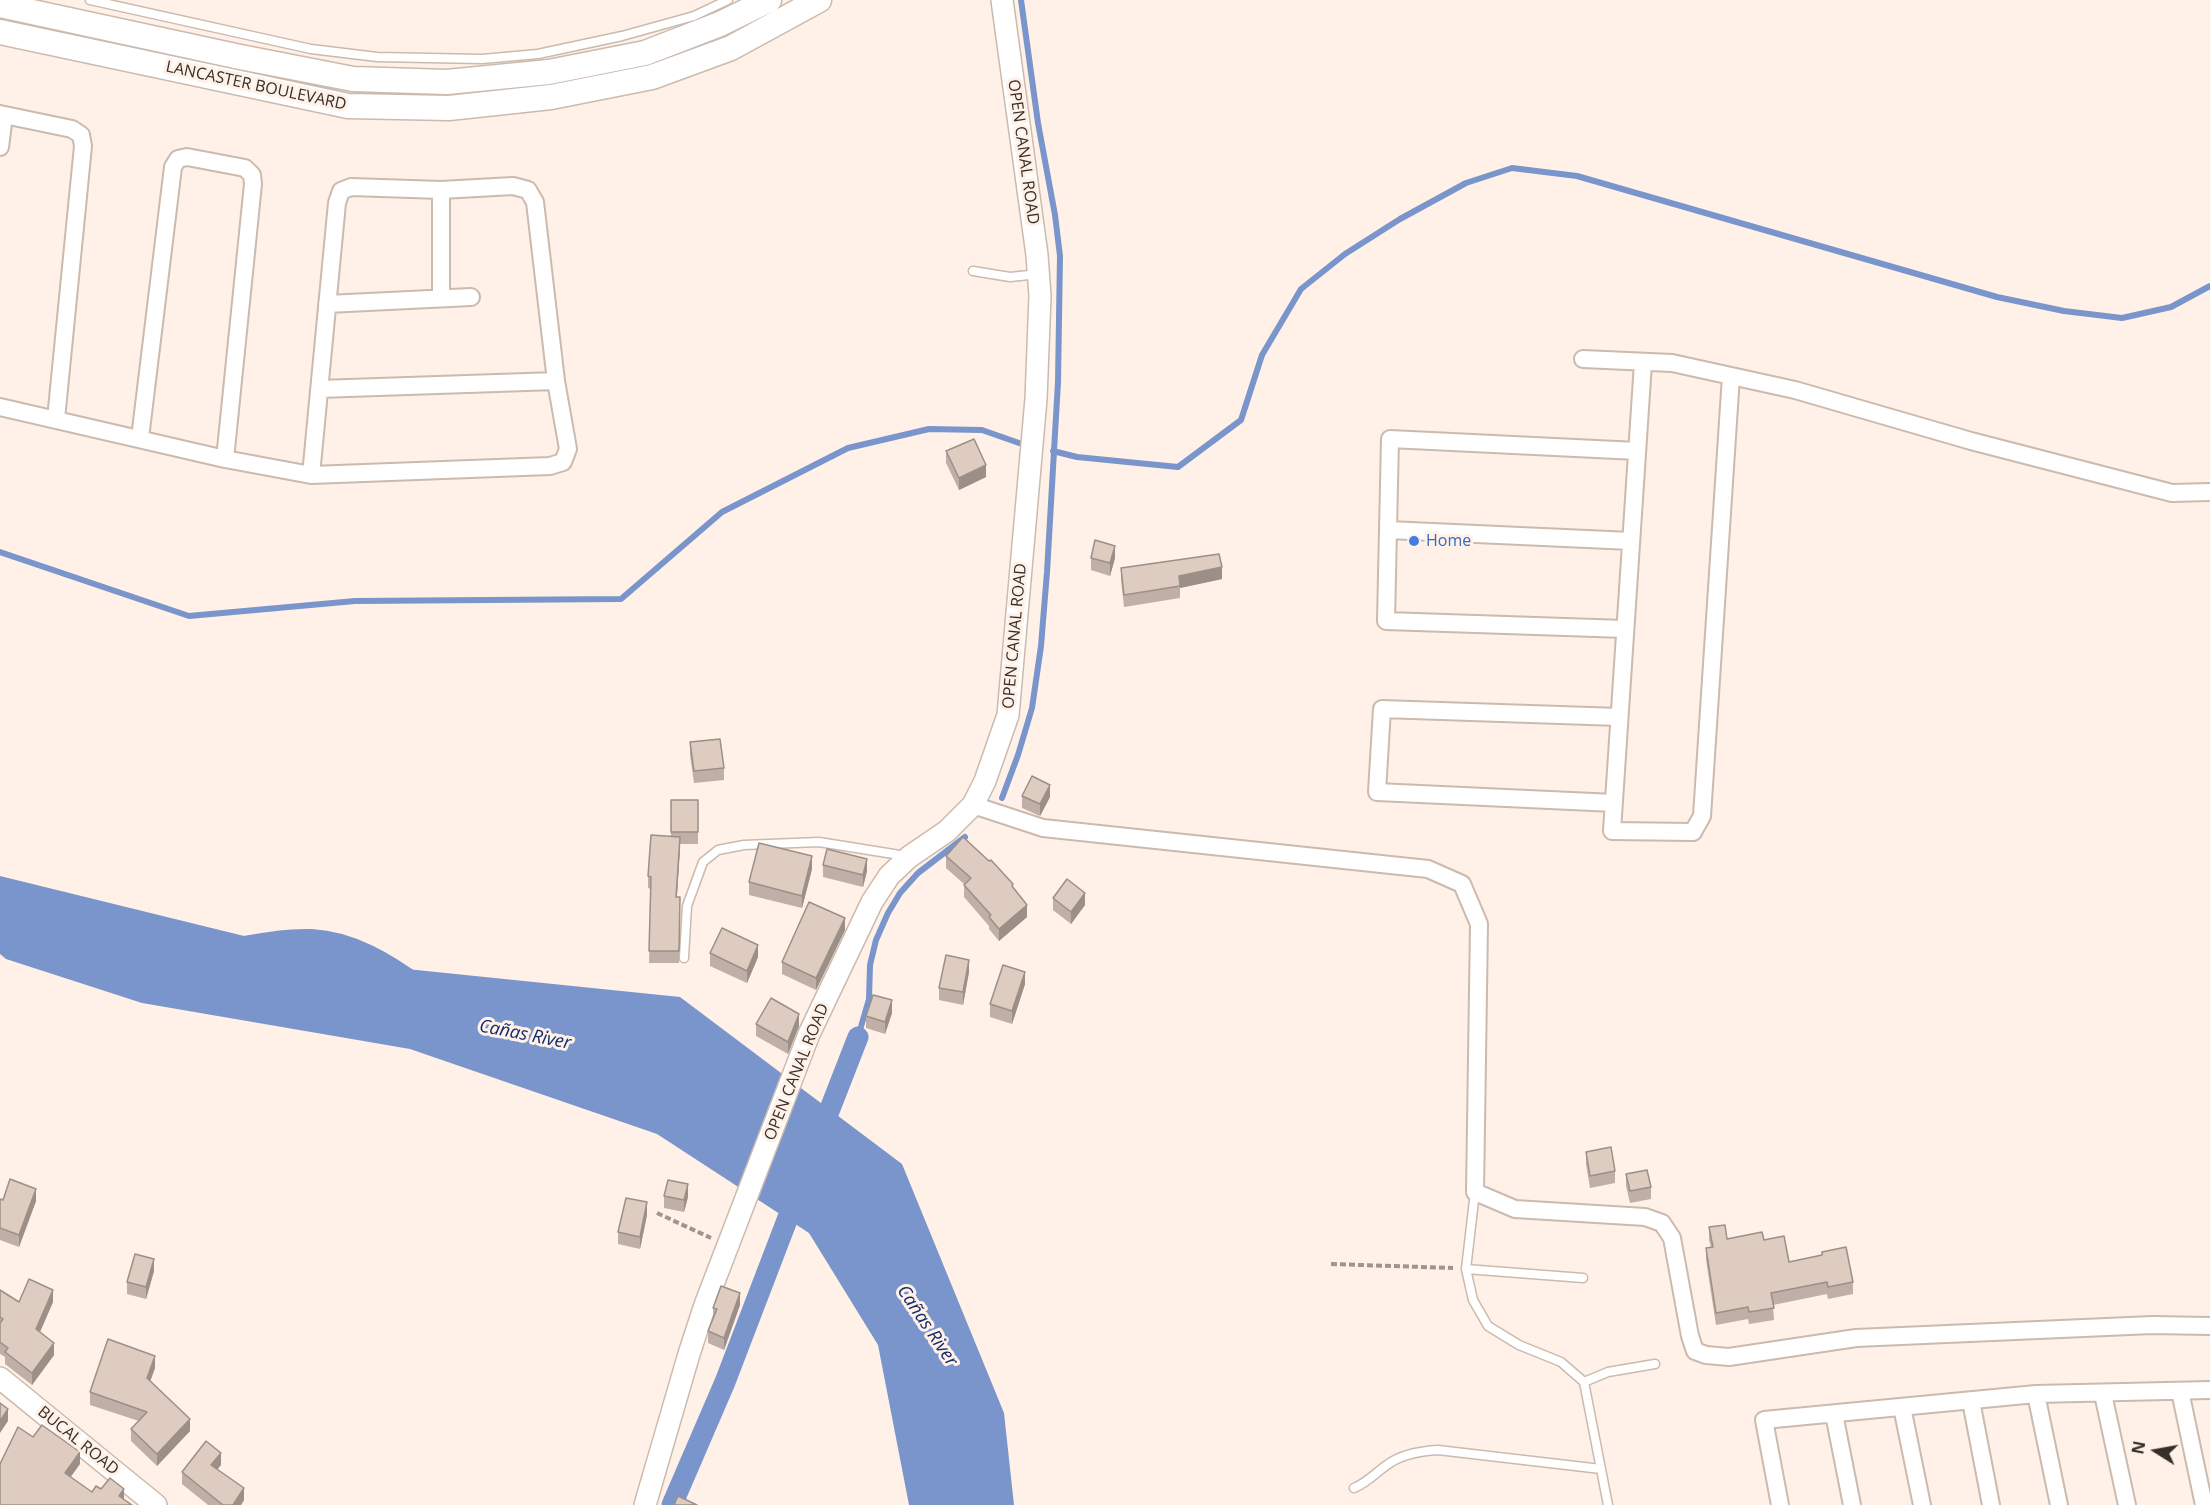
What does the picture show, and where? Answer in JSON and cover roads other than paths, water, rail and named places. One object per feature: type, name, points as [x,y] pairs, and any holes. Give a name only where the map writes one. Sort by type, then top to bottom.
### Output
[{"type":"main road","name":"LANCASTER BOULEVARD","points":[[0,5],[353,79],[447,82],[549,72],[645,52],[720,24],[769,0]]},
{"type":"main road","name":"LANCASTER BOULEVARD","points":[[0,32],[348,106],[449,108],[551,97],[652,77],[731,48],[819,0]]},
{"type":"street","name":"OPEN CANAL ROAD","points":[[645,1505],[689,1354],[809,1034],[872,902],[889,876],[909,857],[947,831],[973,805],[986,781],[1008,715],[1036,399],[1039,274],[1002,0]]},
{"type":"street","points":[[0,147],[2,114],[72,129],[81,135],[84,146],[56,419]]},
{"type":"street","points":[[140,438],[173,167],[178,159],[187,157],[245,168],[252,175],[253,184],[225,459]]},
{"type":"street","points":[[0,407],[225,459],[311,475],[550,466],[562,462],[568,449],[556,381],[535,202],[528,190],[513,186],[441,190],[351,187],[341,191],[337,203],[311,475]]},
{"type":"street","points":[[441,190],[441,298]]},
{"type":"street","points":[[327,304],[471,297]]},
{"type":"street","points":[[1583,359],[1672,363],[1795,390],[1971,441],[2172,493],[2210,492]]},
{"type":"street","points":[[1643,363],[1612,831],[1693,832],[1702,816],[1731,376]]},
{"type":"street","points":[[319,389],[556,381]]},
{"type":"street","points":[[1625,629],[1386,621],[1390,438],[1637,451]]},
{"type":"street","points":[[1388,530],[1631,541]]},
{"type":"street","points":[[1614,803],[1377,792],[1382,709],[1619,717]]},
{"type":"street","points":[[973,805],[1043,828],[1428,869],[1462,884],[1479,924],[1475,1192],[1515,1209],[1644,1217],[1662,1223],[1672,1238],[1690,1336],[1695,1351],[1706,1355],[1729,1357],[1856,1338],[2152,1325],[2210,1326]]},
{"type":"street","name":"BUCAL ROAD","points":[[0,1378],[156,1505]]},
{"type":"street","points":[[1780,1505],[1764,1420],[2036,1394],[2210,1390]]},
{"type":"street","points":[[2180,1391],[2204,1505]]},
{"type":"street","points":[[2036,1394],[2059,1505]]},
{"type":"street","points":[[2103,1394],[2127,1505]]},
{"type":"street","points":[[1971,1401],[1992,1505]]},
{"type":"street","points":[[1902,1407],[1922,1505]]},
{"type":"street","points":[[1834,1414],[1852,1505]]},
{"type":"lane","points":[[90,0],[310,49],[377,57],[482,59],[537,54],[622,36],[694,16],[728,0]]},
{"type":"lane","points":[[973,271],[1010,277],[1039,274]]},
{"type":"lane","points":[[684,958],[687,906],[703,862],[717,850],[744,845],[819,842],[909,857]]},
{"type":"lane","points":[[1475,1192],[1466,1269],[1473,1300],[1488,1326],[1520,1345],[1561,1362],[1584,1382],[1608,1505]]},
{"type":"lane","points":[[1466,1269],[1583,1278]]},
{"type":"lane","points":[[1584,1382],[1608,1372],[1655,1364]]},
{"type":"lane","points":[[1354,1488],[1362,1485],[1393,1461],[1414,1452],[1438,1450],[1601,1469]]},
{"type":"water","points":[[0,876],[358,964],[680,997],[902,1164],[1004,1413],[1014,1505],[909,1505],[878,1345],[809,1233],[657,1134],[410,1049],[142,1003],[6,959],[0,954]]},
{"type":"waterway","points":[[1002,798],[1032,708],[1041,646],[1058,382],[1060,256],[1021,0]]},
{"type":"waterway","points":[[1053,451],[1077,457],[1178,467],[1241,420],[1262,355],[1301,289],[1345,254],[1400,219],[1466,183],[1512,168],[1577,176],[1997,297],[2064,311],[2122,318],[2171,307],[2210,286]]},
{"type":"waterway","points":[[0,552],[189,616],[355,601],[621,599],[722,512],[848,448],[929,429],[982,430],[1019,443]]},
{"type":"waterway","points":[[858,1037],[869,999],[870,965],[876,940],[888,913],[900,893],[918,873],[965,837]]},
{"type":"waterway","name":"Cañas River","points":[[245,955],[294,948],[311,948],[339,953],[365,963],[413,993]]},
{"type":"waterway","points":[[819,1137],[858,1037]]},
{"type":"waterway","points":[[672,1505],[725,1382],[797,1194]]},
{"type":"place","name":"Home","points":[[1414,541]]}]
